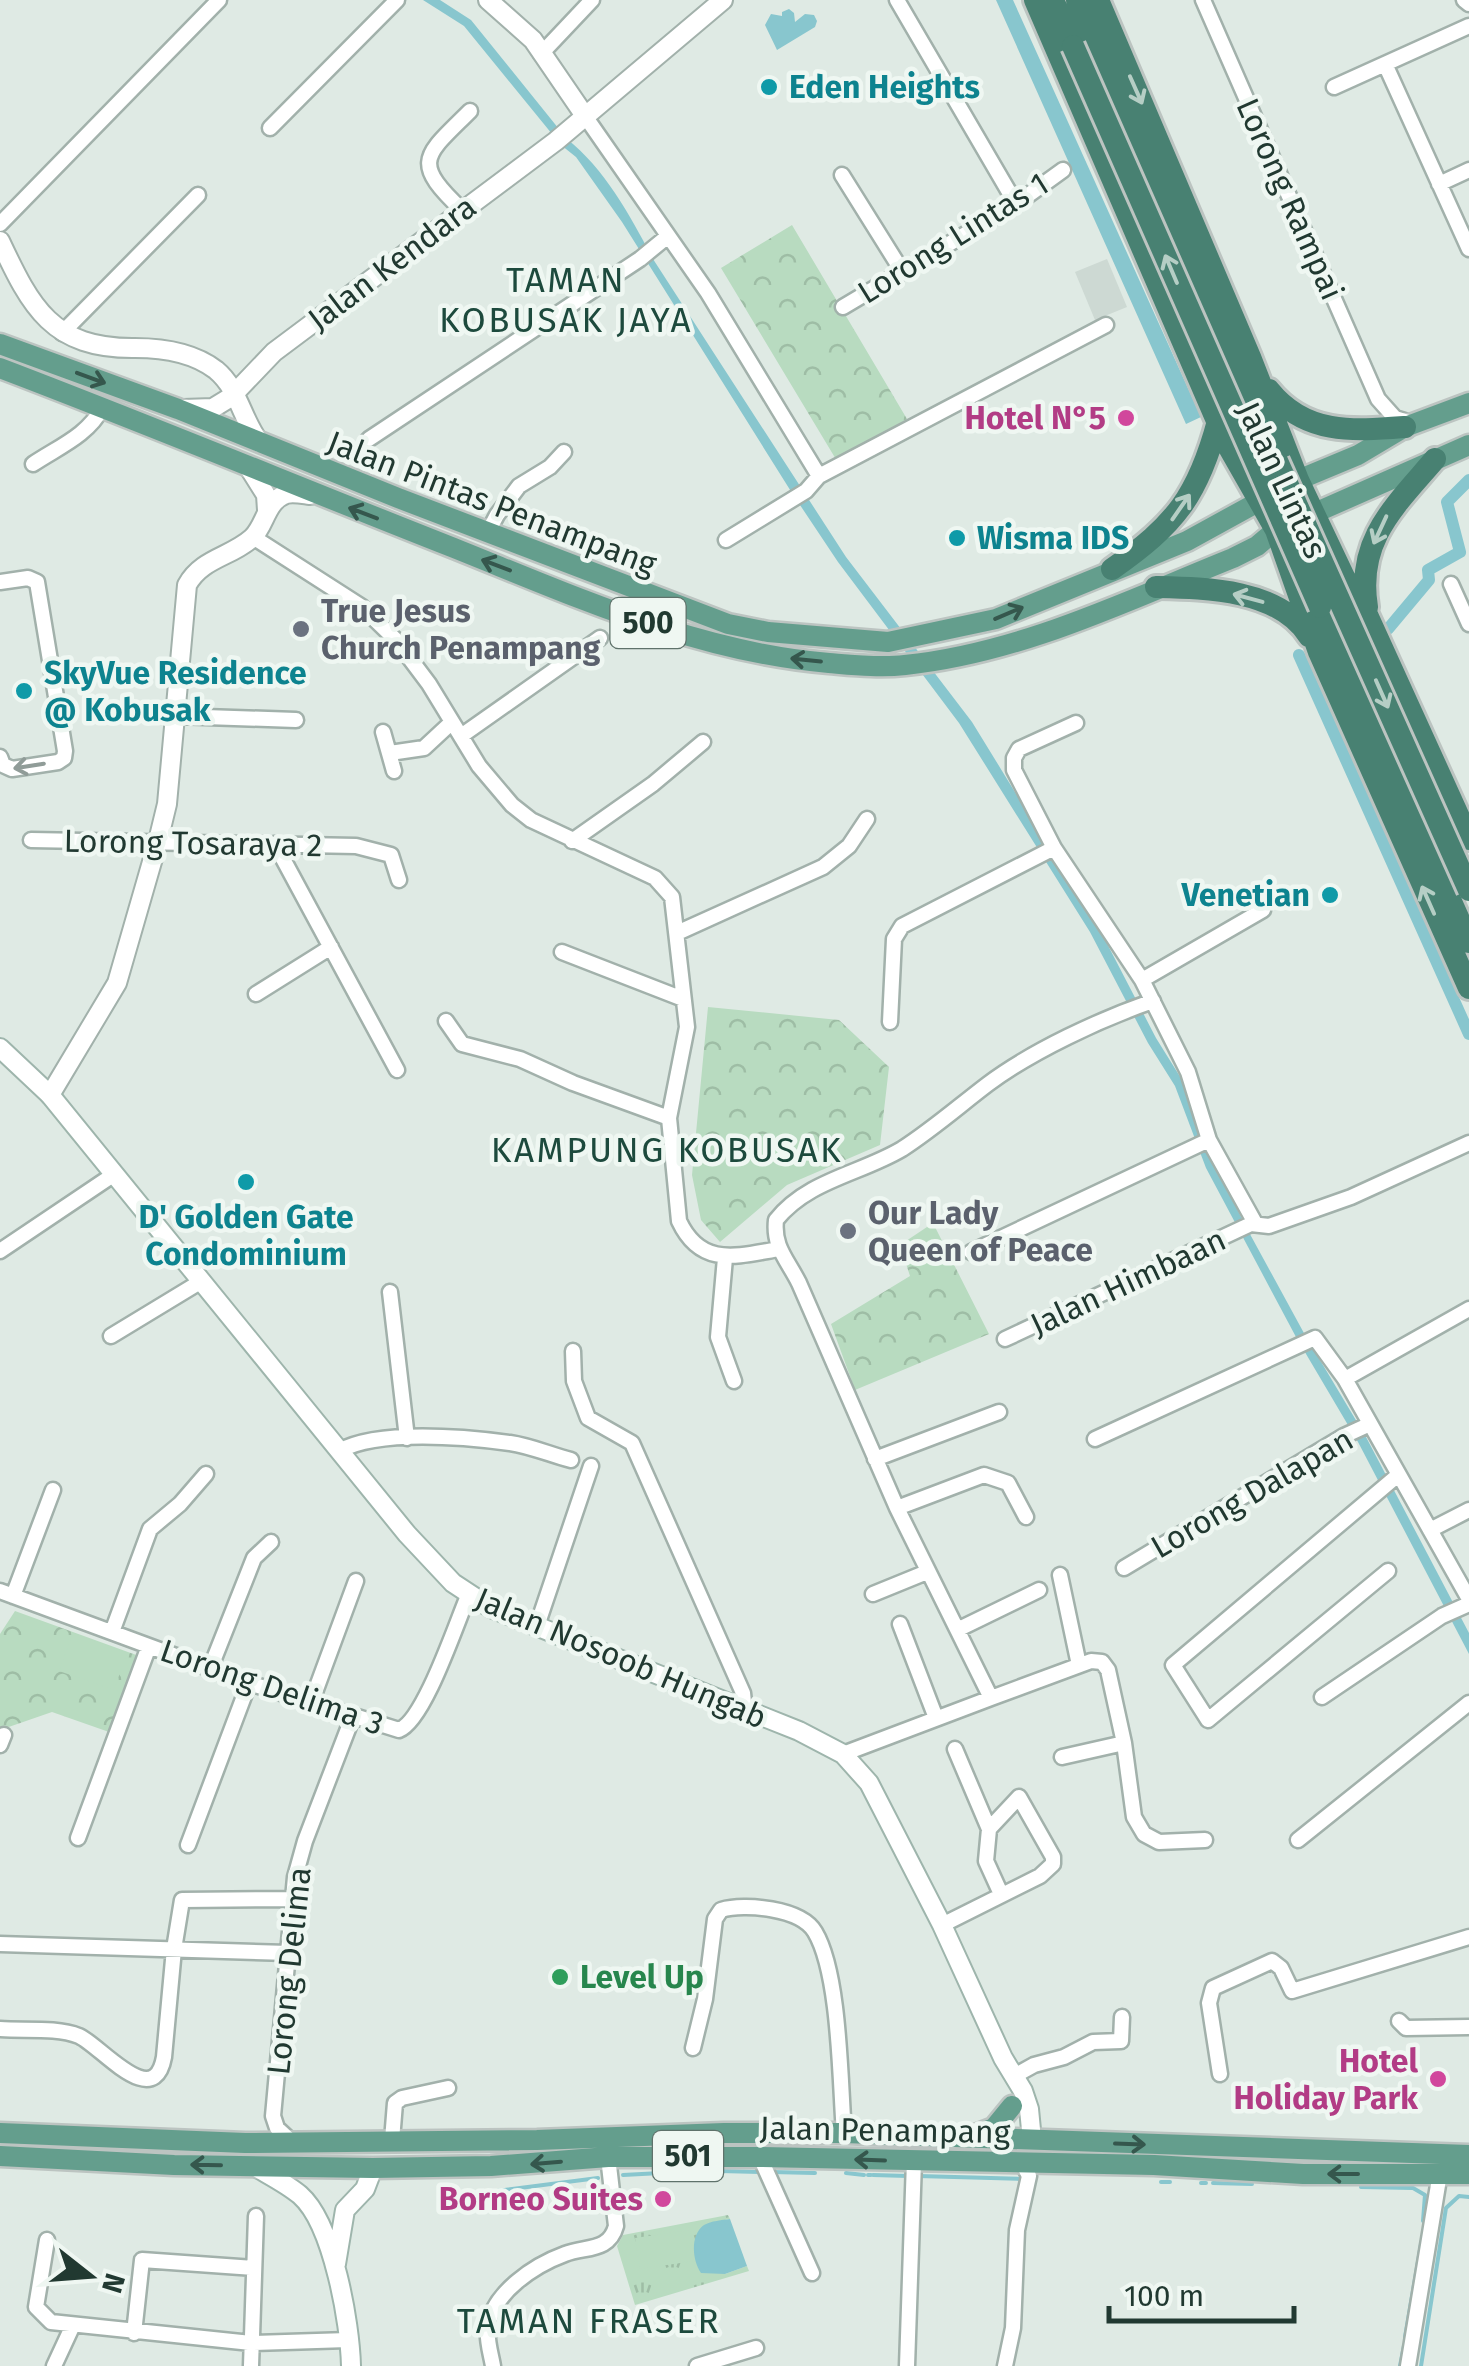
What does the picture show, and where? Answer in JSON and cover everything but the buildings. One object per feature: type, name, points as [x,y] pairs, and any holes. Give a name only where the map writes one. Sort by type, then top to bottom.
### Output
[{"type":"highway","name":"Jalan Lintas","points":[[1035,0],[1227,444],[1261,500],[1293,517],[1344,577],[1368,617],[1469,839]]},
{"type":"highway","name":"Jalan Lintas","points":[[1053,0],[1469,890]]},
{"type":"highway","name":"Jalan Lintas","points":[[1084,1],[1277,461],[1293,517]]},
{"type":"highway","name":"Jalan Lintas","points":[[1084,1],[1250,356],[1283,436],[1298,480],[1293,517]]},
{"type":"highway","points":[[1250,356],[1273,394],[1310,423],[1343,432],[1412,424]]},
{"type":"highway","points":[[1112,569],[1159,535],[1182,508],[1207,461],[1218,421]]},
{"type":"highway","points":[[1227,444],[1251,471],[1268,474],[1280,458],[1283,436]]},
{"type":"highway","points":[[1368,617],[1363,583],[1379,527],[1435,459]]},
{"type":"highway","points":[[1293,517],[1309,602]]},
{"type":"highway","points":[[1309,602],[1294,575],[1304,554],[1322,557],[1344,577]]},
{"type":"highway","points":[[1156,587],[1221,592],[1263,602],[1290,615],[1319,652]]},
{"type":"highway","name":"Jalan Lintas","points":[[1309,602],[1319,652],[1469,988]]},
{"type":"highway","name":"Jalan Lintas","points":[[1309,602],[1469,942]]},
{"type":"main road","points":[[488,0],[533,40],[585,116]]},
{"type":"main road","name":"Jalan Kendara","points":[[236,394],[274,352],[561,136],[722,0]]},
{"type":"main road","points":[[0,241],[25,294],[62,333],[100,346],[153,348],[196,360],[220,373],[236,394],[245,422],[262,445]]},
{"type":"main road","name":"Jalan Pintas Penampang","points":[[0,344],[178,409],[728,624],[797,636],[888,642],[996,619],[1186,541],[1412,424],[1469,403]]},
{"type":"main road","name":"Jalan Pintas Penampang","points":[[0,368],[321,497],[696,640],[804,661],[903,666],[1041,635],[1201,571],[1257,546],[1293,517],[1469,445]]},
{"type":"main road","points":[[178,409],[213,408],[236,394]]},
{"type":"main road","points":[[50,1095],[117,983],[167,804],[187,585],[206,563],[254,537],[266,510],[266,495],[249,468]]},
{"type":"main road","points":[[266,510],[290,492],[321,497]]},
{"type":"main road","points":[[1186,541],[1197,555],[1201,571]]},
{"type":"main road","name":"Jalan Nosoob Hungab","points":[[0,1048],[50,1095],[406,1534],[468,1596],[799,1731],[844,1754],[869,1783],[1030,2109],[1021,2150]]},
{"type":"main road","name":"Jalan Nosoob Hungab","points":[[1003,2058],[1021,2150]]},
{"type":"main road","points":[[967,2139],[994,2128],[1012,2106]]},
{"type":"main road","name":"Jalan Penampang","points":[[0,2133],[246,2144],[536,2140],[724,2132],[844,2133],[967,2139],[1021,2150],[1065,2165],[1154,2165],[1303,2174],[1469,2174]]},
{"type":"main road","points":[[313,2211],[330,2216],[345,2210],[365,2189],[373,2168],[370,2152],[360,2141]]},
{"type":"main road","name":"Jalan Penampang","points":[[0,2156],[373,2168],[508,2165],[608,2157],[914,2161],[1021,2150],[1469,2155]]},
{"type":"main road","points":[[254,2166],[301,2196],[313,2211],[336,2264],[350,2366]]},
{"type":"main road","points":[[336,2264],[345,2210]]},
{"type":"street","points":[[0,224],[219,0]]},
{"type":"street","points":[[270,128],[397,0]]},
{"type":"street","points":[[541,54],[592,0]]},
{"type":"street","points":[[898,0],[1016,204]]},
{"type":"street","name":"Lorong Rampai","points":[[1203,0],[1378,398]]},
{"type":"street","points":[[1334,87],[1469,26]]},
{"type":"street","points":[[1385,64],[1469,249]]},
{"type":"street","points":[[462,210],[433,182],[429,161],[438,143],[470,111]]},
{"type":"street","points":[[585,116],[708,293],[819,476]]},
{"type":"street","name":"Lorong Lintas 1","points":[[842,306],[1016,204],[1063,170]]},
{"type":"street","points":[[1439,184],[1469,170]]},
{"type":"street","points":[[842,174],[902,271]]},
{"type":"street","points":[[62,333],[198,196]]},
{"type":"street","points":[[369,439],[640,259],[668,236]]},
{"type":"street","points":[[726,540],[800,495],[819,476],[1106,325]]},
{"type":"street","points":[[1378,398],[1398,420],[1412,424]]},
{"type":"street","points":[[1343,432],[1366,424],[1373,416],[1378,398]]},
{"type":"street","points":[[32,464],[81,436],[103,407]]},
{"type":"street","points":[[488,532],[519,486],[550,468],[564,452]]},
{"type":"street","points":[[254,537],[362,607],[396,640],[429,684],[479,766],[512,804],[531,820],[655,878],[672,897],[687,1026],[669,1118],[679,1221],[686,1236],[707,1252],[726,1258],[779,1249]]},
{"type":"street","points":[[0,582],[28,578],[36,582],[65,751],[58,762],[12,769],[3,765],[0,758]]},
{"type":"street","points":[[1451,584],[1469,624]]},
{"type":"street","points":[[461,736],[600,638]]},
{"type":"street","points":[[176,716],[296,720]]},
{"type":"street","points":[[390,753],[424,748],[452,722]]},
{"type":"street","points":[[1076,723],[1019,749],[1014,770],[1048,851],[1142,980],[1147,1003],[1188,1072],[1209,1140],[1253,1224]]},
{"type":"street","points":[[383,732],[394,771]]},
{"type":"street","points":[[572,841],[653,784],[703,742]]},
{"type":"street","points":[[677,933],[833,860],[849,846],[867,819]]},
{"type":"street","name":"Lorong Tosaraya 2","points":[[31,840],[356,846],[391,855],[398,880]]},
{"type":"street","points":[[275,844],[397,1070]]},
{"type":"street","points":[[890,1022],[897,932],[911,920],[1048,851]]},
{"type":"street","points":[[1142,980],[1264,910]]},
{"type":"street","points":[[256,994],[332,947]]},
{"type":"street","points":[[562,952],[683,999]]},
{"type":"street","points":[[991,1698],[927,1572],[799,1283],[779,1249],[774,1237],[776,1220],[802,1194],[891,1155],[941,1124],[1005,1074],[1147,1003]]},
{"type":"street","points":[[446,1020],[462,1044],[520,1059],[669,1118]]},
{"type":"street","points":[[970,1252],[1209,1140]]},
{"type":"street","name":"Jalan Himbaan","points":[[1005,1338],[1253,1224],[1269,1226],[1351,1197],[1469,1143]]},
{"type":"street","points":[[0,1251],[113,1174]]},
{"type":"street","points":[[726,1258],[718,1337],[734,1381]]},
{"type":"street","points":[[111,1336],[200,1282]]},
{"type":"street","points":[[390,1292],[407,1438]]},
{"type":"street","name":"Lorong Dalapan","points":[[1124,1568],[1368,1425],[1345,1379],[1469,1309]]},
{"type":"street","points":[[1095,1439],[1315,1338],[1345,1379]]},
{"type":"street","points":[[573,1351],[574,1380],[588,1418],[632,1443],[744,1693],[745,1712]]},
{"type":"street","points":[[875,1459],[999,1412]]},
{"type":"street","points":[[1322,1696],[1465,1604],[1430,1530],[1395,1479],[1368,1425]]},
{"type":"street","points":[[340,1451],[356,1442],[407,1438],[512,1444],[571,1460]]},
{"type":"street","points":[[537,1626],[591,1466]]},
{"type":"street","points":[[112,1632],[150,1529],[206,1474]]},
{"type":"street","points":[[897,1508],[984,1475],[1008,1483],[1026,1516]]},
{"type":"street","points":[[1388,1570],[1208,1720],[1173,1665],[1395,1479]]},
{"type":"street","points":[[7,1593],[53,1490]]},
{"type":"street","points":[[1430,1530],[1469,1510]]},
{"type":"street","points":[[210,1669],[254,1558],[271,1542]]},
{"type":"street","points":[[872,1594],[927,1572]]},
{"type":"street","points":[[1060,1575],[1079,1666]]},
{"type":"street","points":[[311,1703],[356,1581]]},
{"type":"street","points":[[958,1629],[1039,1590]]},
{"type":"street","name":"Lorong Delima 3","points":[[7,1593],[249,1683],[399,1730],[415,1719],[468,1596]]},
{"type":"street","points":[[900,1624],[936,1718]]},
{"type":"street","points":[[78,1838],[149,1646]]},
{"type":"street","points":[[844,1754],[1079,1666],[1102,1662],[1108,1670],[1124,1743],[1134,1816],[1144,1834],[1159,1842],[1205,1840]]},
{"type":"street","points":[[188,1845],[249,1683]]},
{"type":"street","points":[[1298,1840],[1469,1704]]},
{"type":"street","name":"Lorong Delima","points":[[292,2142],[277,2128],[273,2116],[292,1900],[305,1841],[352,1716]]},
{"type":"street","points":[[1062,1757],[1124,1743]]},
{"type":"street","points":[[955,1749],[990,1830],[986,1861],[1000,1894]]},
{"type":"street","points":[[942,1926],[1050,1870],[1053,1857],[1019,1797],[990,1830]]},
{"type":"street","points":[[0,2029],[77,2035],[132,2075],[145,2079],[160,2071],[182,1900],[292,1900]]},
{"type":"street","points":[[692,2048],[705,1999],[715,1919],[721,1910],[743,1906],[778,1911],[807,1922],[821,1946],[834,1996],[844,2133]]},
{"type":"street","points":[[1220,2074],[1209,2003],[1213,1988],[1272,1961],[1281,1968],[1292,1991],[1469,1937]]},
{"type":"street","points":[[0,1944],[288,1953]]},
{"type":"street","points":[[1014,2076],[1034,2064],[1064,2057],[1093,2042],[1121,2041],[1122,2017]]},
{"type":"street","points":[[1399,2021],[1406,2028],[1469,2027]]},
{"type":"street","points":[[392,2140],[395,2103],[448,2088]]},
{"type":"street","name":"Lorong Delima","points":[[246,2144],[262,2132],[273,2116]]},
{"type":"street","points":[[1005,2366],[1014,2309],[1018,2230],[1029,2176],[1021,2150]]},
{"type":"street","points":[[493,2366],[488,2326],[510,2287],[540,2266],[567,2253],[606,2244],[614,2235],[608,2157]]},
{"type":"street","points":[[760,2157],[812,2273]]},
{"type":"street","points":[[907,2366],[914,2161]]},
{"type":"street","points":[[1408,2366],[1440,2174]]},
{"type":"street","points":[[250,2366],[256,2216]]},
{"type":"street","points":[[47,2240],[36,2307],[51,2322],[250,2343],[348,2340]]},
{"type":"street","points":[[134,2333],[142,2260],[254,2268]]},
{"type":"street","points":[[54,2366],[73,2325]]},
{"type":"street","points":[[697,2366],[756,2348]]},
{"type":"shaded area","points":[[1107,259],[1127,307],[1095,320],[1075,272]]},
{"type":"green space","points":[[792,225],[907,419],[837,461],[721,268]]},
{"type":"green space","points":[[708,1007],[839,1020],[889,1067],[880,1145],[787,1185],[720,1242],[701,1220],[692,1175]]},
{"type":"green space","points":[[933,1223],[989,1334],[855,1390],[831,1324],[910,1276],[900,1245]]},
{"type":"green space","points":[[15,1611],[139,1656],[109,1732],[52,1712],[0,1730],[0,1634]]},
{"type":"green space","points":[[73,1633],[127,1653],[114,1690],[59,1671]]},
{"type":"green space","points":[[728,2215],[730,2219],[709,2223],[725,2274],[747,2266],[749,2271],[635,2305],[617,2246],[623,2235]]},
{"type":"green space","points":[[690,2230],[694,2261],[640,2269],[635,2238]]},
{"type":"water","points":[[423,0],[440,0],[471,20],[567,139],[605,179],[846,557],[972,722],[1101,932],[1184,1083],[1215,1164],[1245,1225],[1366,1437],[1469,1633],[1469,1654],[1358,1442],[1296,1337],[1206,1168],[1175,1086],[1090,932],[959,723],[838,562],[622,222],[576,157],[561,145],[464,26]]},
{"type":"water","points":[[996,0],[1013,0],[1201,417],[1186,424]]},
{"type":"water","points":[[789,9],[795,22],[805,14],[814,15],[817,21],[815,27],[777,50],[765,25],[771,14],[782,16]]},
{"type":"water","points":[[730,2219],[747,2266],[725,2274],[701,2273],[694,2255],[699,2229]]},
{"type":"waterway","points":[[1388,629],[1429,580],[1428,570],[1460,552],[1447,502],[1469,480]]},
{"type":"waterway","points":[[1299,655],[1469,1034]]},
{"type":"waterway","points":[[623,2175],[699,2171]]},
{"type":"waterway","points":[[720,2171],[760,2172]]},
{"type":"waterway","points":[[772,2172],[815,2173]]},
{"type":"waterway","points":[[846,2173],[864,2175]]},
{"type":"waterway","points":[[873,2175],[908,2176]]},
{"type":"waterway","points":[[918,2176],[1024,2179]]},
{"type":"waterway","points":[[497,2191],[598,2178]]},
{"type":"waterway","points":[[1161,2182],[1170,2182]]},
{"type":"waterway","points":[[1201,2183],[1206,2183]]},
{"type":"waterway","points":[[1213,2183],[1252,2184]]},
{"type":"waterway","points":[[1361,2187],[1413,2188],[1425,2195],[1423,2221]]},
{"type":"waterway","points":[[1421,2366],[1446,2208],[1459,2196],[1469,2197]]},
{"type":"waterway","points":[[1405,2337],[1421,2244]]},
{"type":"waterway","points":[[1400,2366],[1404,2346]]},
{"type":"place","name":"Eden Heights","points":[[769,87]]},
{"type":"place","name":"Hotel N°5","points":[[1126,418]]},
{"type":"place","name":"Wisma IDS","points":[[957,538]]},
{"type":"place","name":"True Jesus Church Penampang","points":[[301,629]]},
{"type":"place","name":"SkyVue Residence @ Kobusak","points":[[24,691]]},
{"type":"place","name":"Venetian","points":[[1330,895]]},
{"type":"place","name":"D' Golden Gate Condominium","points":[[246,1182]]},
{"type":"place","name":"Our Lady Queen of Peace","points":[[848,1231]]},
{"type":"place","name":"Level Up","points":[[560,1977]]},
{"type":"place","name":"Hotel Holiday Park","points":[[1438,2079]]},
{"type":"place","name":"Borneo Suites","points":[[663,2199]]},
{"type":"district","name":"TAMAN KOBUSAK JAYA","points":[[566,300]]},
{"type":"district","name":"KAMPUNG KOBUSAK","points":[[667,1150]]},
{"type":"district","name":"TAMAN FRASER","points":[[589,2321]]}]
